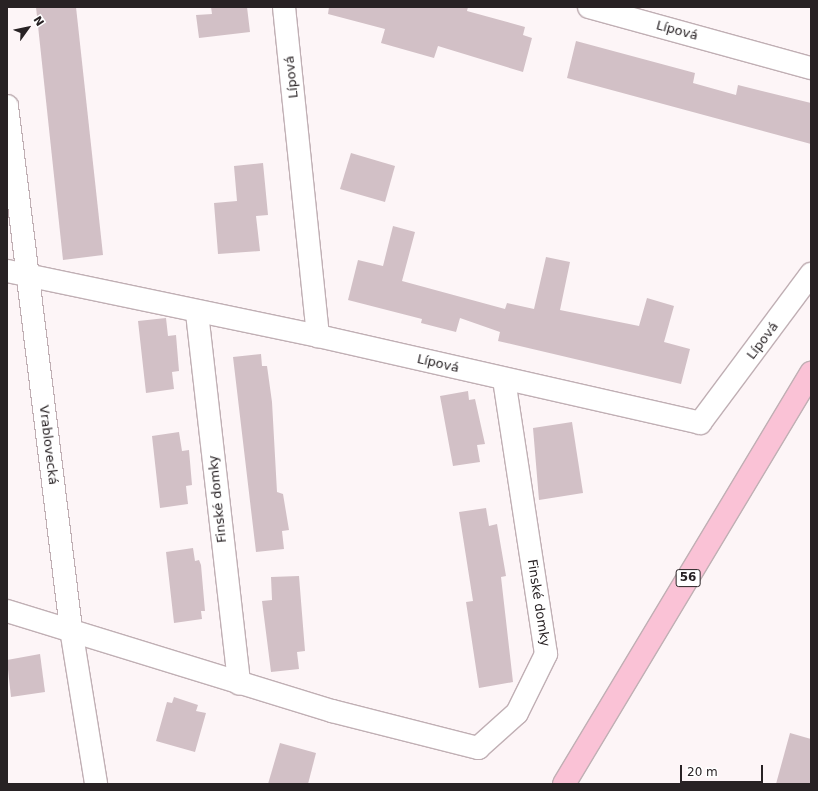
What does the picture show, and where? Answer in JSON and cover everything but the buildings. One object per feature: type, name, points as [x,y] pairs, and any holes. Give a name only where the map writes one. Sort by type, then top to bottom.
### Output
[{"type":"main road","name":"56","points":[[564,784],[811,373]]},
{"type":"street","name":"Lípová","points":[[284,7],[318,336],[504,380],[700,423],[811,274]]},
{"type":"street","name":"Lípová","points":[[589,7],[811,68]]},
{"type":"street","name":"Vrablovecká","points":[[7,106],[17,273],[96,784]]},
{"type":"street","points":[[17,273],[197,313],[318,336]]},
{"type":"street","name":"Finské domky","points":[[197,313],[239,684]]},
{"type":"street","name":"Finské domky","points":[[7,611],[71,629],[239,684],[423,737],[478,748],[517,712],[546,654],[504,380]]}]
